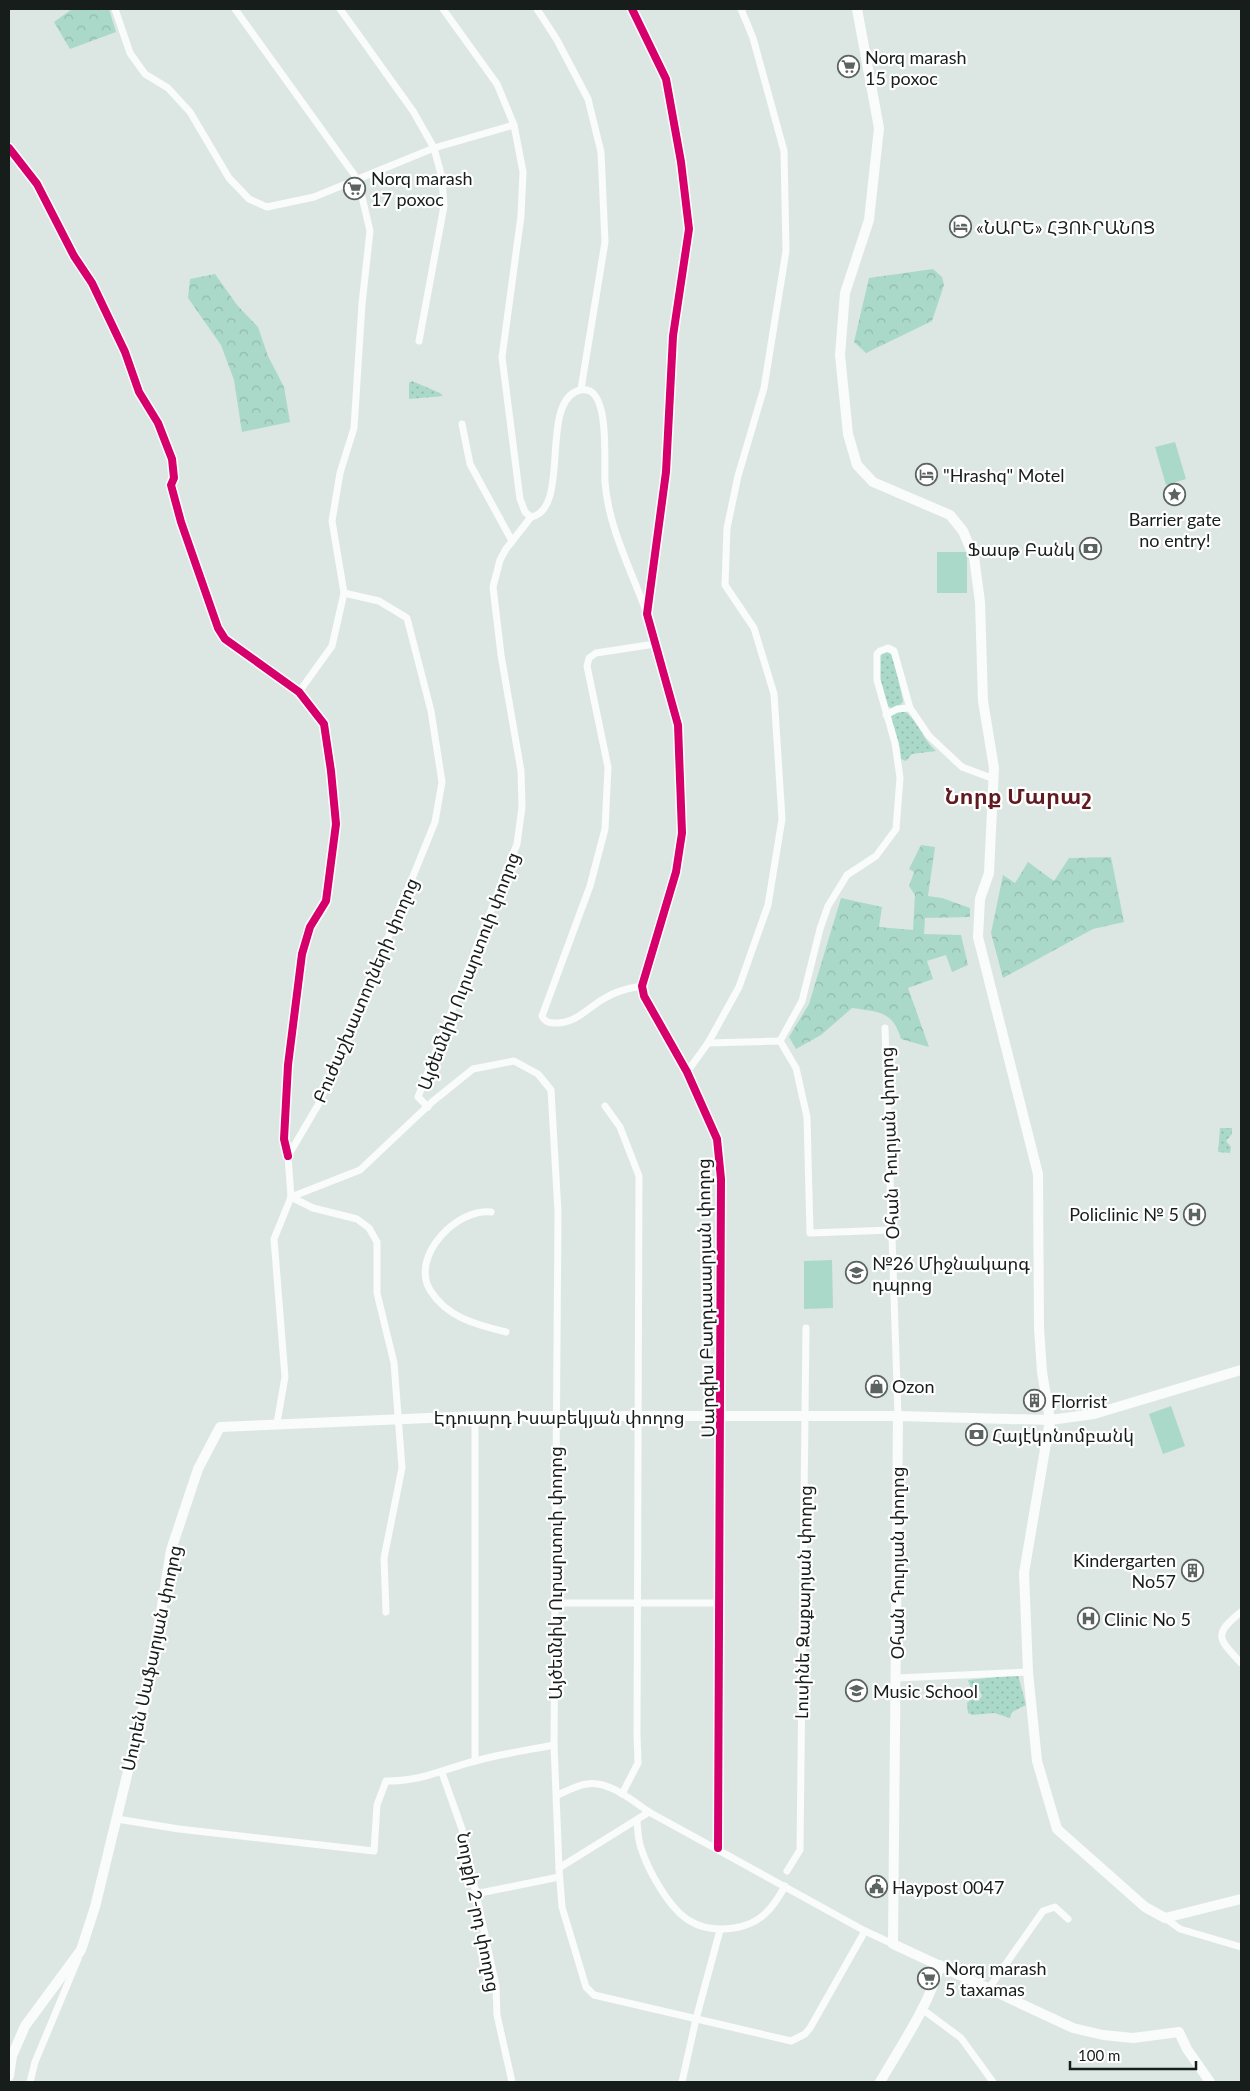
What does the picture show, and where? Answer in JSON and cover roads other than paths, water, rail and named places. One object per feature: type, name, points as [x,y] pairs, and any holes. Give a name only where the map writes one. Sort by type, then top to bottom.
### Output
[{"type":"main road","points":[[857,9],[880,128],[869,220],[845,293],[840,355],[848,434],[857,465],[873,482],[950,515],[963,531],[972,550],[980,602],[982,701],[994,768],[994,778],[989,873],[980,899],[978,937],[1038,1174],[1039,1328],[1042,1372],[1050,1420],[1024,1573],[1028,1672],[1037,1761],[1057,1829],[1145,1907],[1165,1918],[1241,1899]]},
{"type":"main road","name":"Էդուարդ Իսաբեկյան փողոց","points":[[277,1423],[475,1416],[898,1416],[1050,1420],[1094,1414],[1241,1370]]},
{"type":"main road","name":"Օհան Դուրյան փողոց","points":[[893,1944],[898,1416]]},
{"type":"main road","name":"Սուրեն Սաֆարյան փողոց","points":[[82,1950],[95,1907],[150,1685],[171,1550],[198,1468],[220,1426],[277,1423]]},
{"type":"main road","points":[[893,1944],[1074,2028],[1103,2035],[1133,2038],[1179,2032],[1210,2082]]},
{"type":"main road","points":[[9,2076],[12,2056],[24,2026],[82,1950]]},
{"type":"main road","points":[[880,2082],[922,2009],[934,1985],[940,1965]]},
{"type":"street","points":[[115,9],[130,53],[145,74],[168,88],[190,112],[229,178],[249,199],[267,207],[314,197],[434,148],[514,125]]},
{"type":"street","points":[[235,9],[358,180],[370,231],[362,304],[354,428],[340,473],[332,521],[344,594],[332,646],[299,692]]},
{"type":"street","points":[[340,9],[413,111],[434,148],[442,178],[444,206],[419,341]]},
{"type":"street","points":[[443,9],[497,84],[514,125],[523,172],[522,216],[502,357],[520,499],[525,512],[531,517]]},
{"type":"street","points":[[537,9],[557,40],[588,99],[600,152],[604,242],[581,389],[593,393],[601,406],[605,484],[610,514],[647,614],[678,724],[682,833],[676,872],[642,986],[627,988],[606,997],[569,1023],[546,1021],[542,1012],[590,886],[605,829],[608,767],[587,666],[588,658],[596,652],[655,644]]},
{"type":"street","points":[[632,9],[666,80],[681,162],[689,230],[673,336],[666,472],[647,614]]},
{"type":"street","points":[[687,1072],[708,1043],[739,987],[768,906],[782,819],[774,694],[754,628],[725,585],[728,528],[738,476],[764,388],[786,251],[784,152],[753,38],[741,9]]},
{"type":"street","points":[[9,148],[37,184],[74,256],[92,283],[125,352],[139,392],[158,423],[172,459],[174,478],[171,485],[181,522],[218,628],[224,639],[299,692],[324,724],[336,824],[326,901],[310,927],[302,954],[288,1065],[284,1139],[288,1156],[291,1197],[274,1240],[285,1377],[277,1423]]},
{"type":"street","name":"Այծեմնիկ Ուրարտուի փողոց","points":[[581,389],[570,395],[562,409],[548,502],[540,512],[531,517],[512,541],[500,560],[493,587],[501,655],[521,771],[522,807],[517,844],[418,1097],[428,1107],[473,1070],[514,1061],[538,1074],[551,1090],[558,1212],[554,1745],[558,1795],[559,1877],[564,1916],[589,1992],[696,2019]]},
{"type":"street","points":[[462,424],[470,464],[512,541]]},
{"type":"street","name":"Բուժաշխատողների փողոց","points":[[288,1156],[318,1105],[342,1051],[435,822],[442,782],[431,711],[407,618],[378,601],[344,594]]},
{"type":"street","points":[[780,1041],[802,1001],[820,929],[828,906],[847,875],[876,856],[896,829],[900,778],[895,743],[877,680],[877,654],[884,649],[891,649],[895,653],[910,708],[929,736],[962,767],[994,778]]},
{"type":"street","points":[[886,715],[897,709],[910,708]]},
{"type":"street","name":"Սարգիս Բաղդասարյան փողոց","points":[[642,986],[644,996],[687,1072],[717,1139],[721,1180],[722,1416],[718,1848]]},
{"type":"street","name":"Օհան Դուրյան փողոց","points":[[885,1028],[898,1416]]},
{"type":"street","points":[[708,1043],[780,1041]]},
{"type":"street","points":[[780,1041],[796,1068],[807,1117],[810,1233],[892,1230]]},
{"type":"street","points":[[605,1106],[620,1126],[639,1176],[639,1603],[636,1734],[638,1763],[622,1794]]},
{"type":"street","points":[[291,1197],[360,1170],[428,1107]]},
{"type":"street","points":[[291,1197],[313,1208],[357,1219],[369,1228],[378,1242],[377,1293],[394,1363],[396,1419],[402,1468],[384,1558],[386,1612]]},
{"type":"street","points":[[491,1212],[482,1211],[467,1215],[449,1229],[430,1254],[426,1280],[437,1299],[458,1317],[469,1323],[506,1332]]},
{"type":"street","name":"Լուսինե Զաքարյան փողոց","points":[[787,1871],[800,1850],[806,1328]]},
{"type":"street","points":[[475,1416],[475,1761]]},
{"type":"street","points":[[554,1603],[720,1603]]},
{"type":"street","points":[[1241,1612],[1224,1625],[1221,1636],[1223,1643],[1241,1663]]},
{"type":"street","points":[[896,1678],[1028,1672]]},
{"type":"street","points":[[117,1819],[179,1830],[374,1851],[377,1805],[386,1781],[410,1781],[442,1773],[475,1761],[554,1745]]},
{"type":"street","name":"Նորքի 2-րդ փողոց","points":[[442,1773],[462,1829],[496,1986],[497,2015],[512,2082]]},
{"type":"street","points":[[558,1795],[584,1784],[593,1783],[622,1794],[649,1812],[718,1848],[865,1931],[893,1944]]},
{"type":"street","points":[[559,1868],[637,1822],[649,1812]]},
{"type":"street","points":[[637,1822],[640,1846],[646,1861],[677,1909],[691,1922],[720,1930],[743,1926],[760,1919],[775,1904],[785,1886]]},
{"type":"street","points":[[475,1894],[559,1877]]},
{"type":"street","points":[[989,1988],[1043,1911],[1055,1908],[1068,1918]]},
{"type":"street","points":[[1165,1918],[1180,1929],[1241,1947]]},
{"type":"street","points":[[682,2082],[696,2019],[720,1930]]},
{"type":"street","points":[[696,2019],[783,2040],[798,2038],[810,2028],[865,1931]]},
{"type":"street","points":[[30,2082],[36,2062],[82,1950]]},
{"type":"street","points":[[922,2009],[961,2038],[993,2082]]},
{"type":"place","name":"Norq marash 15 poxoc","points":[[849,67]]},
{"type":"place","name":"Norq marash 17 poxoc","points":[[355,188]]},
{"type":"place","name":"«ՆԱՐԵ» ՀՅՈՒՐԱՆՈՑ","points":[[960,227]]},
{"type":"place","name":"\"Hrashq\" Motel","points":[[927,475]]},
{"type":"place","name":"Barrier gate no entry!","points":[[1175,494]]},
{"type":"place","name":"Ֆասթ Բանկ","points":[[1091,549]]},
{"type":"place","name":"Policlinic № 5","points":[[1195,1214]]},
{"type":"place","name":"№26 Միջնակարգ դպրոց","points":[[856,1273]]},
{"type":"place","name":"Ozon","points":[[876,1386]]},
{"type":"place","name":"Florrist","points":[[1035,1401]]},
{"type":"place","name":"Հայէկոնոմբանկ","points":[[976,1435]]},
{"type":"place","name":"Kindergarten No57","points":[[1192,1570]]},
{"type":"place","name":"Clinic No 5","points":[[1088,1619]]},
{"type":"place","name":"Music School","points":[[857,1691]]},
{"type":"place","name":"Haypost 0047","points":[[876,1887]]},
{"type":"place","name":"Norq marash 5 taxamas","points":[[929,1978]]},
{"type":"district","name":"Նորք Մարաշ","points":[[1018,795]]}]
